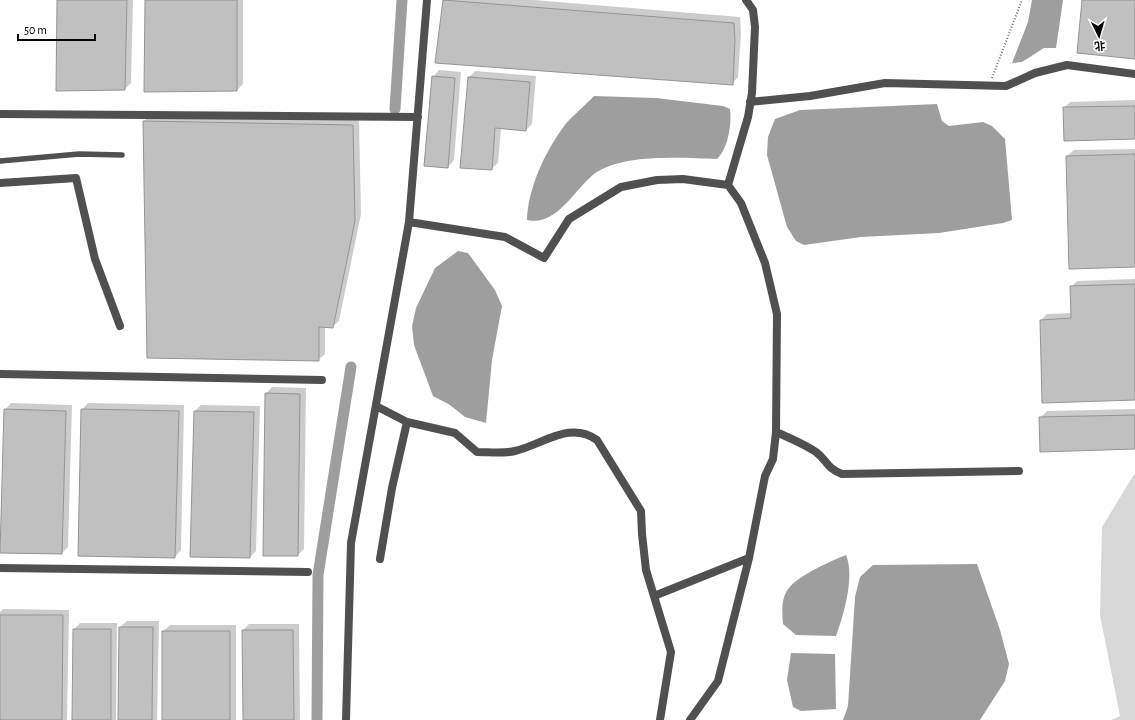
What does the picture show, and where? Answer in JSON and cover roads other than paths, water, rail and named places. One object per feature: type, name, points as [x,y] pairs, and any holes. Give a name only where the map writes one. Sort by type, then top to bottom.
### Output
[{"type":"street","points":[[346,720],[351,544],[409,222],[426,0]]},
{"type":"street","points":[[728,185],[748,117],[750,102],[755,27],[753,10],[746,0]]},
{"type":"street","points":[[750,102],[810,96],[885,83],[1006,86],[1035,73],[1067,65],[1135,74]]},
{"type":"street","points":[[0,114],[418,117]]},
{"type":"street","points":[[0,183],[76,178],[95,259],[120,326]]},
{"type":"street","points":[[409,222],[505,237],[544,258],[569,219],[621,187],[657,180],[683,179],[728,185],[741,203],[765,263],[777,314],[776,432],[773,459],[765,476],[749,558],[718,681],[690,720]]},
{"type":"street","points":[[0,374],[322,380]]},
{"type":"street","points":[[376,406],[407,422],[455,433],[477,452],[514,452],[565,432],[590,435],[597,440],[641,511],[646,570],[671,652],[660,720]]},
{"type":"street","points":[[380,559],[392,488],[407,422]]},
{"type":"street","points":[[776,432],[806,446],[818,454],[831,469],[842,474],[1018,471]]},
{"type":"street","points":[[654,596],[749,558]]},
{"type":"street","points":[[0,568],[308,572]]},
{"type":"lane","points":[[0,161],[78,154],[122,155]]},
{"type":"waterway","points":[[395,109],[402,0]]},
{"type":"waterway","points":[[317,720],[318,575],[351,367]]}]
